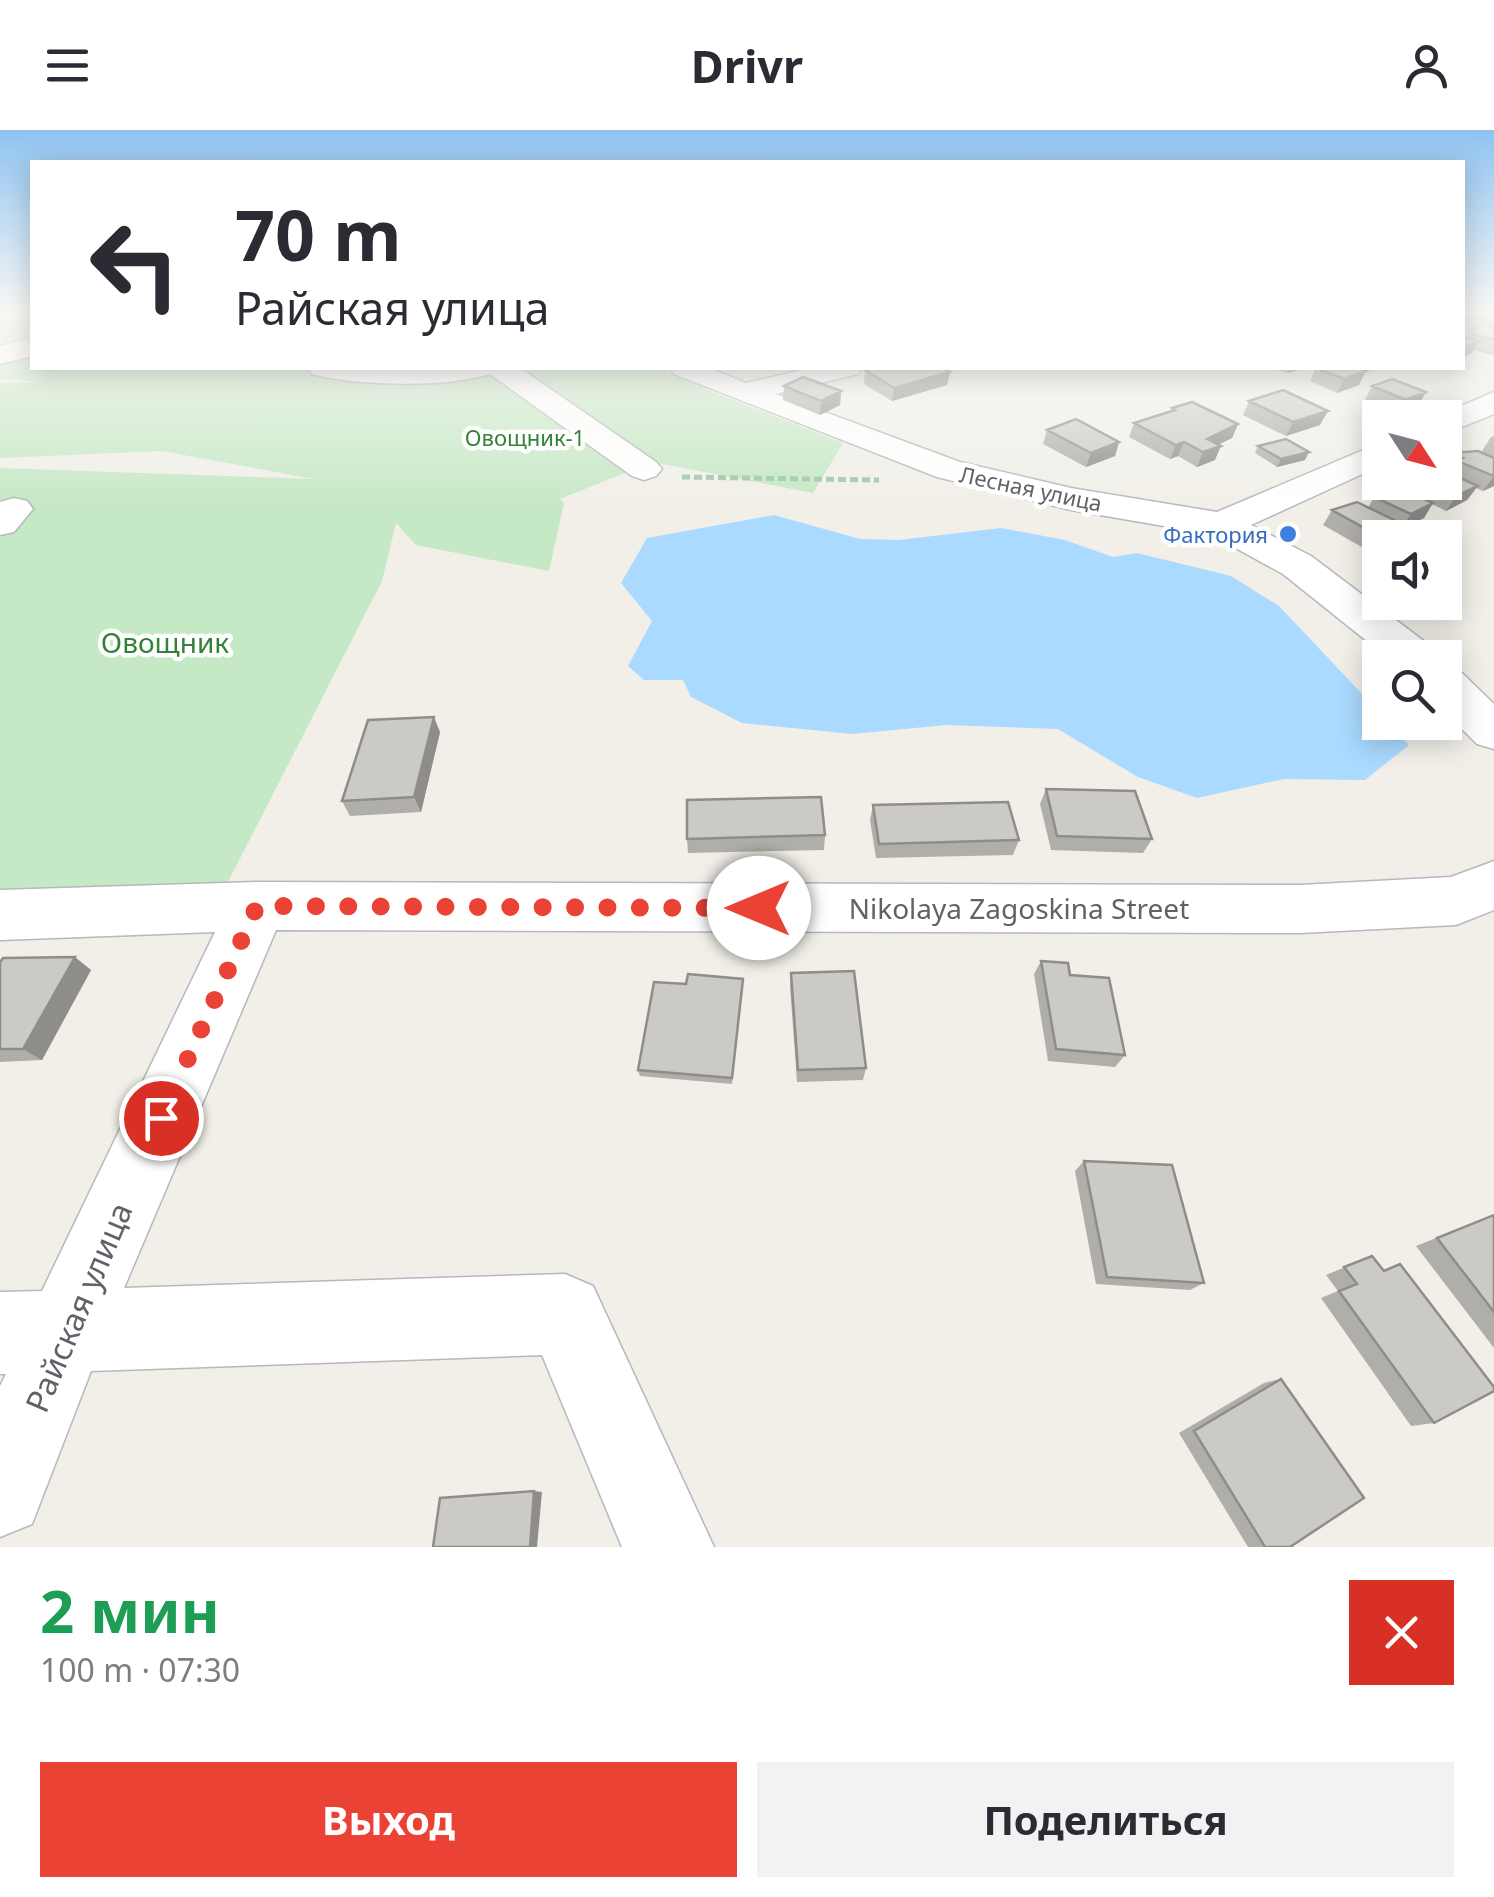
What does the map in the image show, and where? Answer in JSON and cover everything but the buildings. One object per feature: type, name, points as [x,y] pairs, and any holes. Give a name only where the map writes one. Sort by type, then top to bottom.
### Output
[{"type":"street","points":[[514,377],[644,469]]},
{"type":"street","name":"Лесная улица","points":[[706,377],[949,470],[1071,498],[1221,524]]},
{"type":"street","points":[[743,393],[808,377]]},
{"type":"street","points":[[1462,416],[1494,402]]},
{"type":"street","points":[[1221,524],[1362,461]]},
{"type":"street","points":[[1221,524],[1296,566],[1393,640]]},
{"type":"street","points":[[1462,701],[1494,732]]},
{"type":"street","name":"Nikolaya Zagoskina Street","points":[[0,915],[257,906],[1300,910],[1456,901],[1494,884]]},
{"type":"street","name":"Райская улица","points":[[0,1492],[32,1332],[257,906]]},
{"type":"street","points":[[32,1332],[565,1314],[668,1547]]},
{"type":"path","points":[[644,469],[698,480],[871,481],[949,470]]},
{"type":"green space","name":"Овощник","points":[[681,377],[843,443],[813,493],[652,462],[560,499],[564,503],[549,571],[416,545],[396,523],[382,581],[227,884],[0,891],[0,468],[314,479],[162,451],[0,458],[0,383],[45,382],[0,379]]},
{"type":"water","points":[[774,515],[860,539],[899,540],[1001,528],[1065,540],[1113,557],[1137,553],[1231,576],[1279,606],[1362,694],[1362,740],[1404,740],[1409,745],[1365,780],[1284,779],[1197,798],[1138,777],[1058,729],[946,725],[852,734],[742,723],[691,697],[683,680],[644,680],[628,666],[652,621],[621,583],[647,538]]},
{"type":"place","name":"Фактория","points":[[1288,534]]},
{"type":"route","points":[[161,1118],[257,906],[759,908]]},
{"type":"park label","name":"Овощник-1","points":[[525,437]]}]
